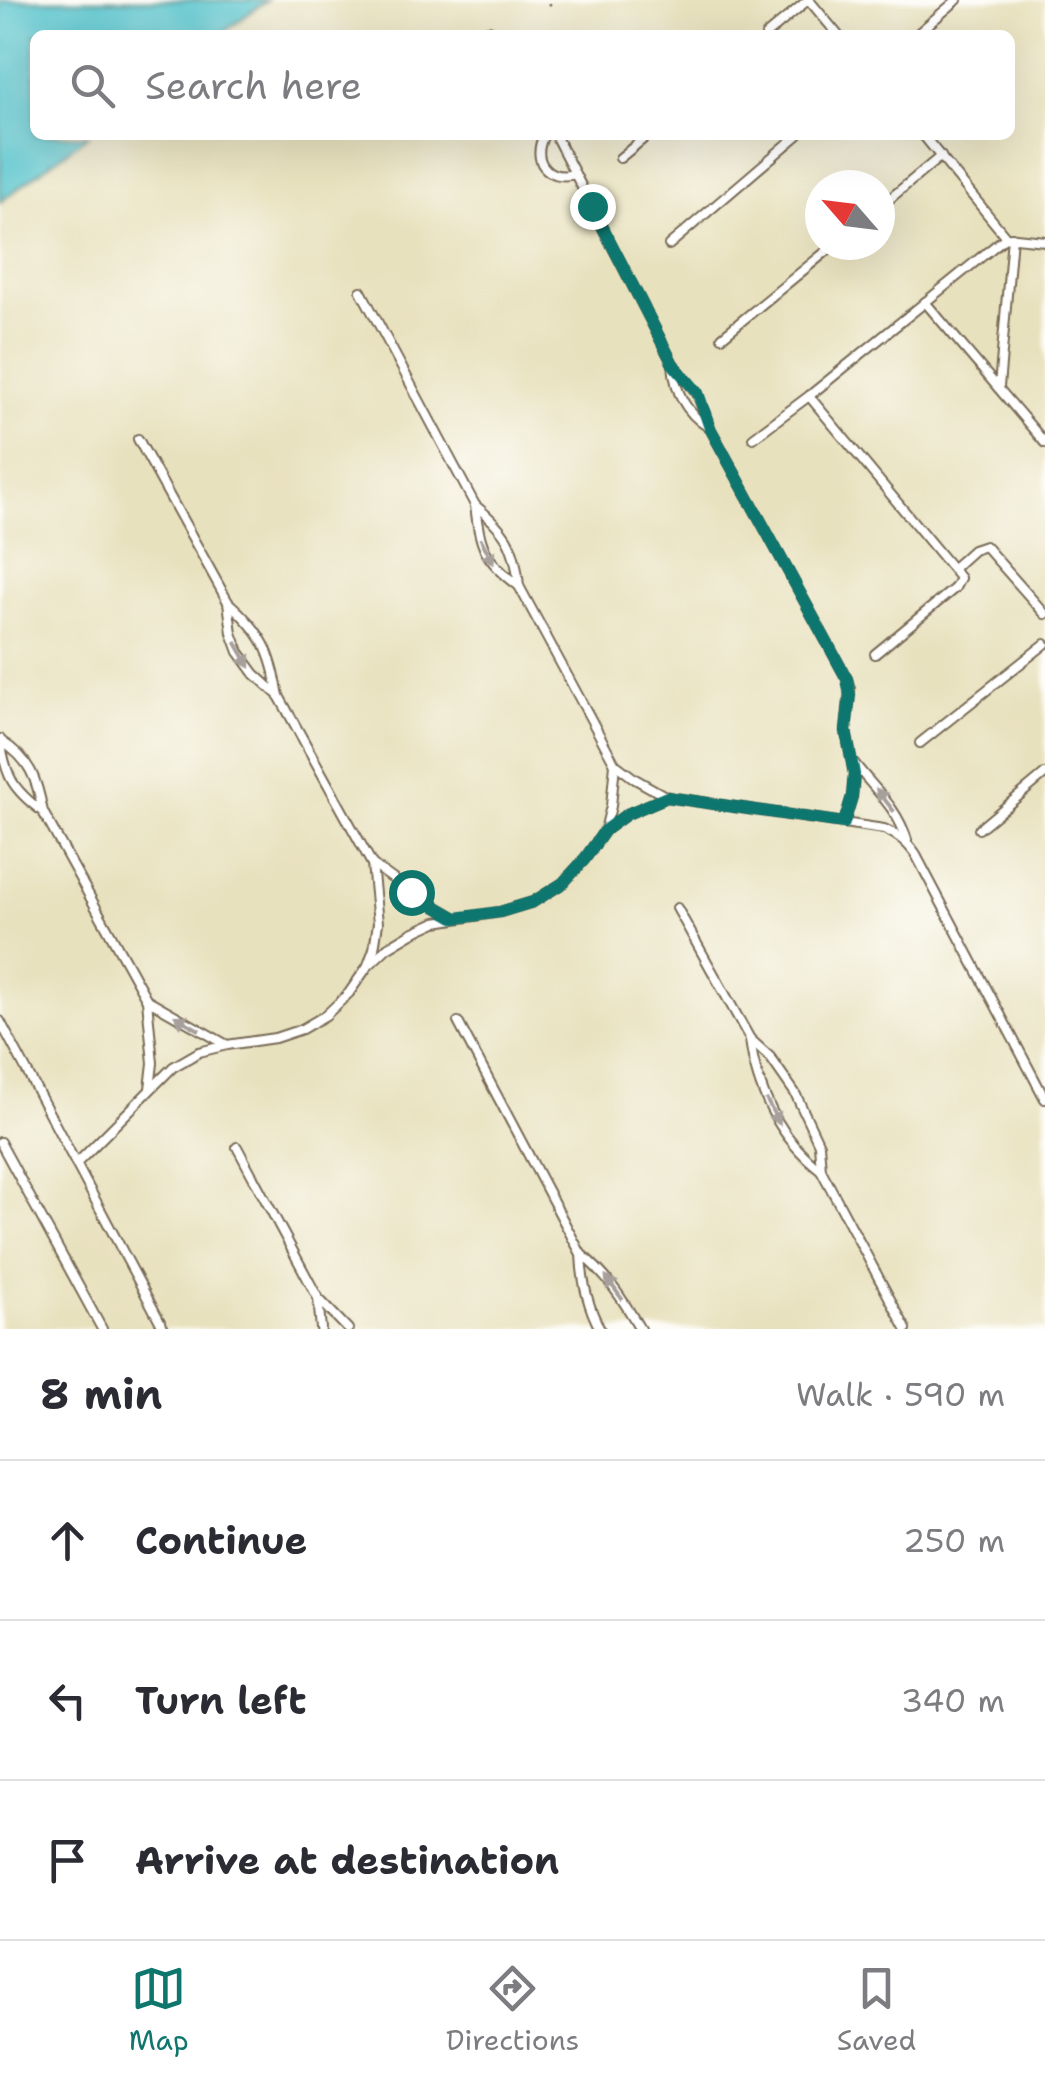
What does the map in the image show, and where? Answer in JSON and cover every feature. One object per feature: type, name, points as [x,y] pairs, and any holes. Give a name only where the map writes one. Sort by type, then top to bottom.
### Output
[{"type":"lane","points":[[772,30],[808,0],[834,30]]},
{"type":"lane","points":[[922,30],[957,0]]},
{"type":"lane","points":[[542,140],[538,152],[543,165],[561,176],[575,174]]},
{"type":"lane","points":[[558,140],[673,364],[698,393],[710,428],[847,679],[850,695],[846,731],[854,763],[852,796],[844,823]]},
{"type":"lane","points":[[620,158],[642,140]]},
{"type":"lane","points":[[669,244],[792,140]]},
{"type":"lane","points":[[927,140],[1009,237],[1045,241]]},
{"type":"lane","points":[[895,194],[941,156]]},
{"type":"lane","points":[[754,438],[1009,237]]},
{"type":"lane","points":[[999,389],[1009,237]]},
{"type":"lane","points":[[722,337],[816,260]]},
{"type":"lane","points":[[361,291],[475,505],[485,553],[498,570],[519,586]]},
{"type":"lane","points":[[925,302],[1045,442]]},
{"type":"lane","points":[[673,364],[682,402],[710,428]]},
{"type":"lane","points":[[809,396],[960,578],[956,588],[875,654]]},
{"type":"lane","points":[[138,439],[228,602],[250,621],[262,640],[273,664],[279,696],[372,864],[378,923],[367,967]]},
{"type":"lane","points":[[475,505],[496,522],[507,538],[517,559],[519,586],[615,764],[667,797],[884,829],[908,843]]},
{"type":"lane","points":[[953,568],[973,550],[985,546],[1045,614]]},
{"type":"lane","points":[[228,602],[232,634],[240,652],[254,674],[279,696]]},
{"type":"lane","points":[[920,744],[1045,644]]},
{"type":"lane","points":[[0,740],[2,762],[12,781],[24,798],[44,812]]},
{"type":"lane","points":[[0,740],[19,752],[30,769],[44,812],[148,1000],[153,1063],[150,1089]]},
{"type":"lane","points":[[854,763],[894,810],[1045,1099]]},
{"type":"lane","points":[[605,830],[615,764]]},
{"type":"lane","points":[[979,829],[1045,774]]},
{"type":"lane","points":[[76,1164],[173,1068],[199,1052],[275,1038],[314,1022],[349,992],[386,948],[412,933],[436,922],[500,912],[533,902],[563,883],[605,830],[627,814],[667,797]]},
{"type":"lane","points":[[372,864],[456,918]]},
{"type":"lane","points":[[676,908],[750,1040],[770,1057],[795,1093],[819,1144],[821,1170],[906,1329]]},
{"type":"lane","points":[[148,1000],[227,1045]]},
{"type":"lane","points":[[0,1021],[164,1329]]},
{"type":"lane","points":[[458,1022],[581,1254],[602,1271],[640,1329]]},
{"type":"lane","points":[[750,1040],[753,1066],[770,1107],[802,1156],[821,1170]]},
{"type":"lane","points":[[0,1142],[102,1329]]},
{"type":"lane","points":[[236,1146],[318,1298],[348,1329]]},
{"type":"lane","points":[[581,1254],[582,1280],[600,1329]]},
{"type":"lane","points":[[318,1298],[321,1329]]},
{"type":"path","points":[[549,5],[555,0]]},
{"type":"water","points":[[0,0],[267,0],[227,30],[30,30],[30,140],[81,140],[0,202]]},
{"type":"route","points":[[411,892],[456,918],[500,912],[533,902],[563,883],[605,830],[627,814],[667,797],[844,823],[849,810],[854,763],[846,731],[850,695],[847,679],[710,428],[698,393],[673,364],[592,206]]}]
